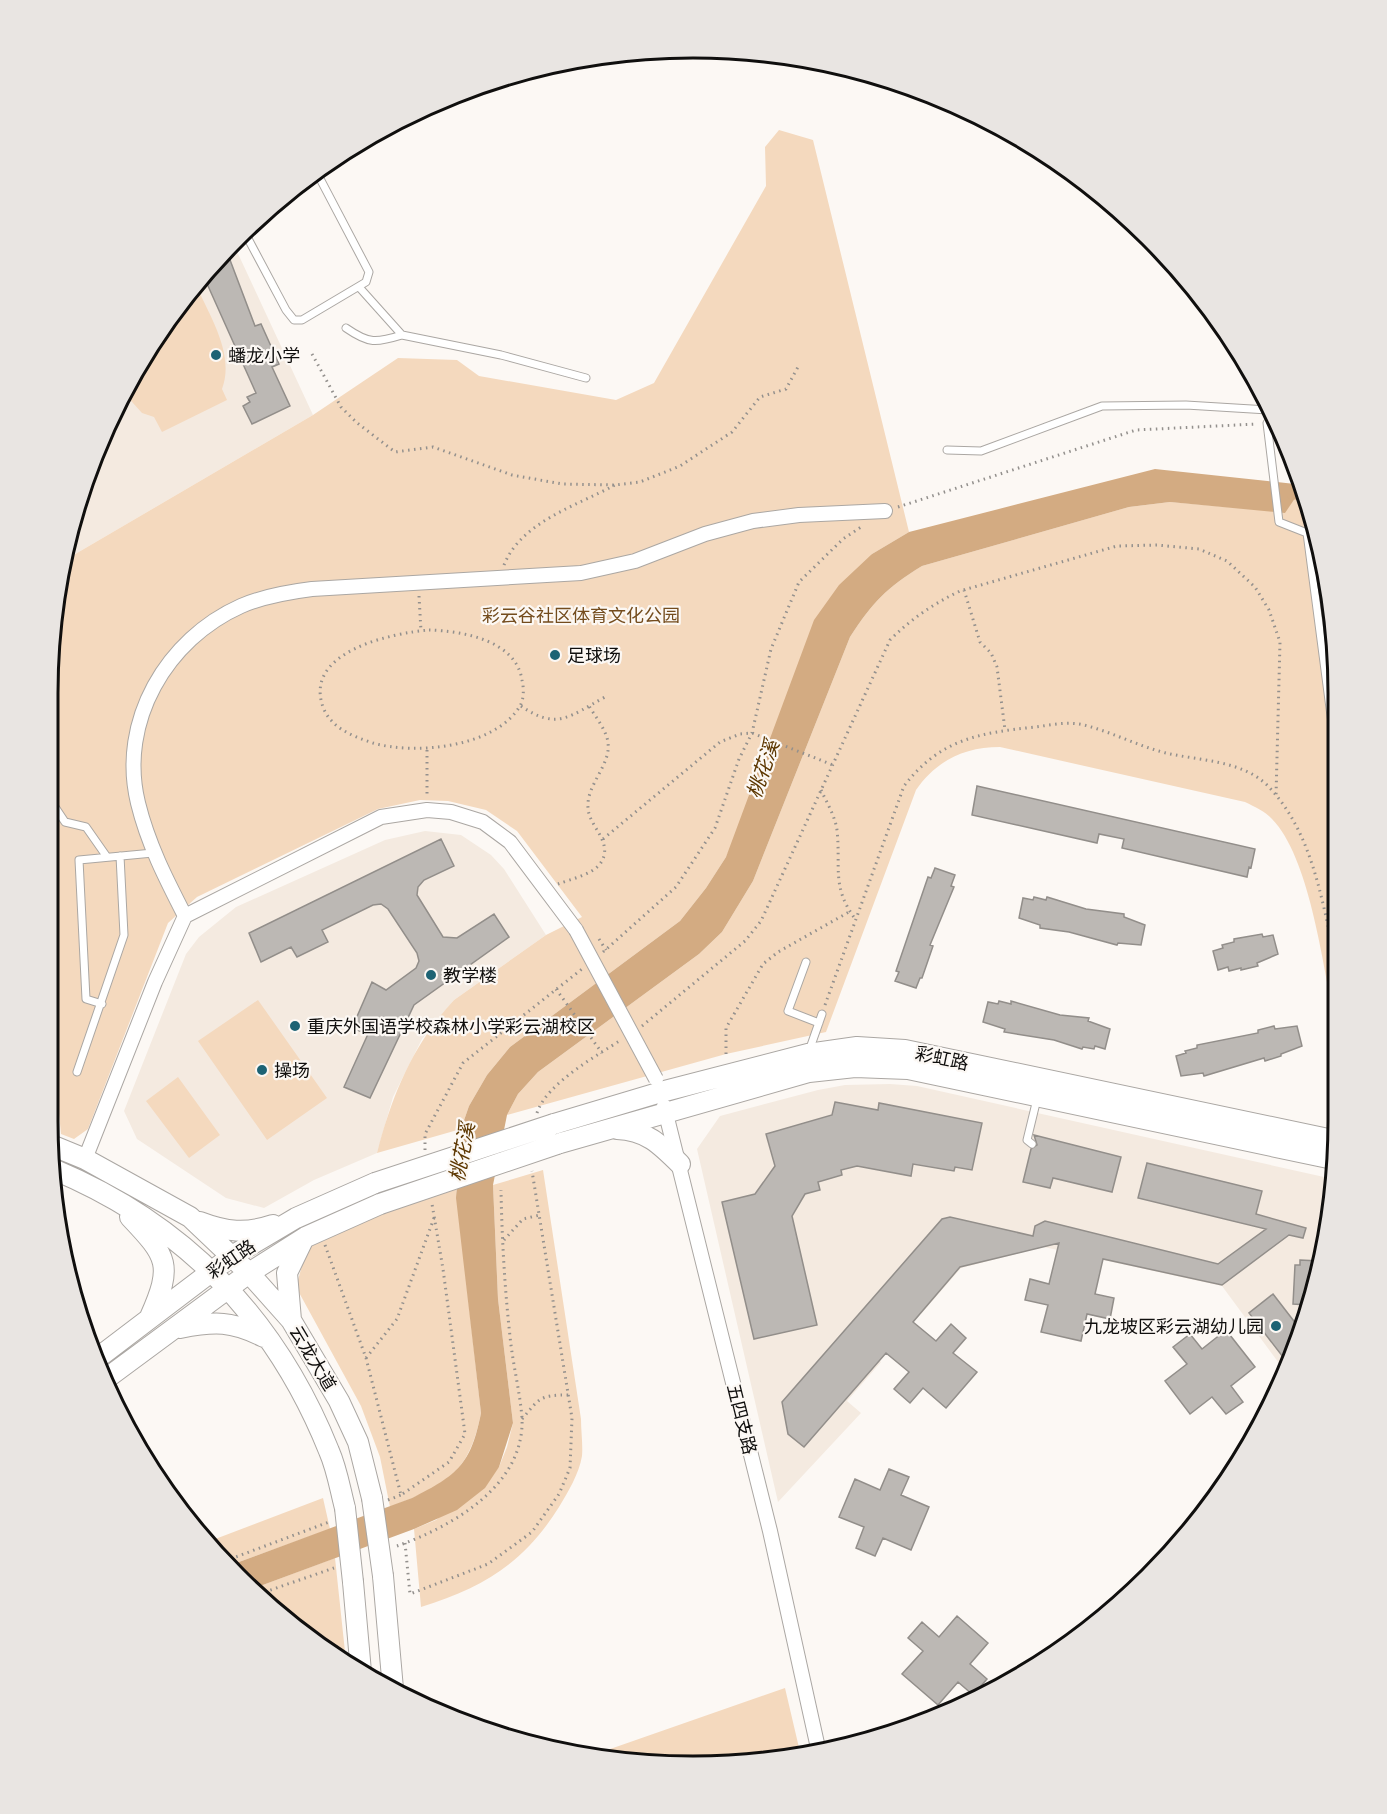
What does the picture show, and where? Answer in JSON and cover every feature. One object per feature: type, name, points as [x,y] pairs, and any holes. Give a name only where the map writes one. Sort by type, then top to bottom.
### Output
[{"type":"main road","name":"彩虹路","points":[[103,1354],[232,1256],[296,1218],[375,1183],[554,1124],[658,1085],[808,1054],[857,1047],[905,1050],[1328,1139]]},
{"type":"main road","name":"彩虹路","points":[[112,1375],[249,1274],[380,1204],[556,1144],[809,1072],[855,1066],[908,1069],[1327,1159]]},
{"type":"main road","points":[[608,1129],[645,1134],[657,1141],[680,1164]]},
{"type":"main road","name":"云龙大道","points":[[59,1148],[85,1159],[190,1217],[232,1256],[291,1320],[339,1401],[357,1442],[375,1501],[392,1679]]},
{"type":"main road","name":"云龙大道","points":[[61,1173],[112,1198],[165,1230],[212,1271],[272,1340],[294,1377],[330,1453],[349,1573],[360,1660]]},
{"type":"main road","points":[[112,1198],[158,1247],[165,1265],[163,1288],[150,1317]]},
{"type":"main road","points":[[190,1217],[220,1230],[238,1232],[258,1230],[296,1218]]},
{"type":"main road","points":[[291,1320],[287,1273],[294,1256],[315,1239]]},
{"type":"main road","points":[[175,1329],[205,1323],[227,1322],[272,1340]]},
{"type":"street","points":[[85,1159],[155,982],[185,916],[153,853],[137,801],[134,753],[142,714],[157,678],[177,651],[208,624],[242,605],[277,594],[581,573],[624,564],[705,534],[753,521],[799,515],[885,511]]},
{"type":"street","name":"五四支路","points":[[185,916],[381,818],[427,810],[450,812],[483,822],[510,842],[576,930],[658,1085],[680,1164],[767,1520],[817,1743]]},
{"type":"lane","points":[[249,240],[286,310],[294,320],[302,320],[366,282],[369,272],[321,180]]},
{"type":"lane","points":[[359,287],[402,335]]},
{"type":"lane","points":[[346,328],[363,340],[380,342],[402,335],[501,355],[586,378]]},
{"type":"lane","points":[[947,450],[981,451],[1102,406],[1186,405],[1261,410]]},
{"type":"lane","points":[[1270,429],[1269,437],[1279,522],[1307,533],[1328,686]]},
{"type":"lane","points":[[58,812],[64,822],[86,827],[106,857]]},
{"type":"lane","points":[[102,1004],[86,999],[79,860],[153,853]]},
{"type":"lane","points":[[77,1072],[124,935],[120,856]]},
{"type":"lane","points":[[806,962],[788,1011],[819,1023]]},
{"type":"lane","points":[[808,1054],[822,1014]]},
{"type":"lane","points":[[1032,1144],[1028,1140],[1038,1097]]},
{"type":"path","points":[[312,354],[341,407],[356,422],[395,452],[433,447],[512,475],[562,484],[615,485],[640,482],[680,466],[732,432],[760,397],[786,389],[799,365]]},
{"type":"path","points":[[598,957],[626,935],[676,887],[715,828],[739,759],[752,733],[771,649],[799,582],[843,539],[885,511],[1136,430],[1268,424]]},
{"type":"path","points":[[498,578],[510,549],[529,531],[615,485]]},
{"type":"path","points":[[639,1029],[745,941],[761,921],[890,640],[911,620],[937,602],[964,590],[1117,546],[1157,545],[1199,549],[1227,561],[1255,587],[1269,610],[1280,642],[1276,796]]},
{"type":"path","points":[[418,583],[421,631]]},
{"type":"path","points":[[964,590],[981,642],[991,653],[997,667],[1005,730]]},
{"type":"path","points":[[421,631],[448,631],[485,640],[502,649],[514,661],[521,674],[524,689],[520,705],[496,727],[480,735],[462,743],[427,750],[389,748],[353,736],[336,726],[327,717],[321,701],[322,686],[327,672],[339,658],[355,648],[390,634],[421,631]]},
{"type":"path","points":[[520,705],[537,717],[553,721],[566,719],[604,697]]},
{"type":"path","points":[[545,888],[584,875],[599,866],[604,855],[603,839],[588,809],[591,788],[608,752],[608,740],[589,706]]},
{"type":"path","points":[[822,1014],[904,786],[917,769],[949,746],[968,737],[1005,730],[1069,723],[1084,724],[1164,753],[1240,768],[1254,773],[1276,796],[1311,857],[1328,924]]},
{"type":"path","points":[[603,839],[720,742],[740,734],[752,733],[833,765]]},
{"type":"path","points":[[427,750],[427,810]]},
{"type":"path","points":[[821,790],[837,828],[838,889],[843,905],[855,920]]},
{"type":"path","points":[[726,1054],[726,1028],[763,964],[778,952],[849,912]]},
{"type":"path","points":[[425,1155],[424,1134],[464,1063],[589,963]]},
{"type":"path","points":[[556,989],[602,1053]]},
{"type":"path","points":[[534,1123],[541,1101],[580,1067],[630,1035]]},
{"type":"path","points":[[405,1543],[410,1594],[488,1564],[532,1532],[559,1494],[570,1468],[572,1418],[531,1165]]},
{"type":"path","points":[[394,1547],[450,1524],[488,1494],[508,1469],[517,1445],[522,1419],[511,1345],[501,1191]]},
{"type":"path","points":[[375,1501],[401,1495],[449,1462],[465,1434],[430,1196]]},
{"type":"path","points":[[503,1241],[523,1219],[540,1215]]},
{"type":"path","points":[[366,1358],[397,1319],[434,1218]]},
{"type":"path","points":[[315,1239],[366,1358],[401,1495]]},
{"type":"path","points":[[522,1419],[539,1398],[547,1395],[568,1395]]},
{"type":"path","points":[[233,1558],[340,1514]]},
{"type":"path","points":[[268,1592],[349,1573]]},
{"type":"shaded area","name":"蟠龙小学","points":[[237,252],[313,415],[74,555],[92,489],[124,413],[166,341],[190,307]]},
{"type":"shaded area","name":"重庆外国语学校森林小学彩云湖校区","points":[[425,831],[461,835],[491,855],[504,869],[546,935],[454,1000],[422,1039],[393,1097],[377,1153],[314,1180],[264,1208],[226,1198],[137,1139],[124,1111],[186,954],[199,937],[236,907],[385,840]]},
{"type":"shaded area","points":[[845,1085],[917,1086],[1326,1177],[1316,1244],[1307,1285],[1280,1364],[1222,1286],[1044,1247],[961,1268],[921,1314],[916,1310],[875,1357],[881,1362],[847,1401],[861,1413],[778,1502],[697,1149],[720,1116]]},
{"type":"green space","name":"彩云谷社区体育文化公园","points":[[779,130],[813,140],[909,532],[872,554],[726,857],[706,888],[680,921],[510,1047],[487,1075],[469,1106],[461,1129],[377,1153],[397,1091],[406,1071],[427,1034],[454,1000],[546,935],[582,917],[517,831],[486,810],[448,801],[420,800],[378,809],[197,897],[168,923],[88,1129],[74,1139],[61,1134],[58,1103],[58,694],[64,611],[74,555],[313,415],[398,358],[457,360],[479,376],[616,400],[654,383],[766,186],[765,147]]},
{"type":"green space","points":[[200,294],[223,349],[225,376],[222,389],[227,400],[162,432],[154,417],[142,413],[131,401],[166,341]]},
{"type":"green space","points":[[1297,495],[1316,570],[1327,652],[1328,986],[1312,910],[1296,858],[1285,836],[1272,819],[1260,809],[1245,802],[1000,747],[974,750],[942,764],[916,790],[826,1032],[726,1054],[507,1115],[518,1094],[538,1072],[699,954],[722,932],[753,881],[850,637],[873,605],[899,581],[922,566],[1129,507],[1170,502],[1285,512]]},
{"type":"green space","name":"操场","points":[[258,1000],[327,1098],[267,1140],[198,1041]]},
{"type":"green space","points":[[178,1077],[220,1135],[189,1158],[146,1101]]},
{"type":"green space","points":[[543,1170],[581,1419],[581,1463],[573,1483],[546,1527],[516,1558],[483,1582],[421,1607],[414,1529],[436,1520],[499,1467],[513,1423],[498,1299],[493,1185]]},
{"type":"green space","points":[[456,1189],[481,1413],[470,1450],[452,1475],[426,1492],[390,1507],[380,1457],[361,1406],[296,1287],[307,1248],[384,1213]]},
{"type":"green space","points":[[323,1498],[330,1529],[237,1563],[216,1539]]},
{"type":"green space","points":[[335,1558],[345,1650],[307,1624],[261,1586]]},
{"type":"green space","points":[[785,1688],[799,1746],[735,1754],[694,1756],[609,1750]]},
{"type":"water","name":"桃花溪","points":[[1155,469],[1293,484],[1297,495],[1285,513],[1170,502],[1129,507],[922,566],[899,581],[881,597],[850,637],[753,881],[722,932],[699,954],[538,1072],[518,1094],[507,1115],[493,1185],[498,1299],[513,1423],[499,1467],[485,1488],[457,1510],[414,1529],[261,1586],[237,1563],[412,1498],[441,1482],[460,1466],[467,1456],[481,1413],[456,1198],[461,1129],[469,1106],[487,1075],[510,1047],[680,921],[706,888],[726,857],[814,620],[839,585],[872,554],[909,532]]},
{"type":"building","points":[[230,260],[255,326],[261,324],[279,364],[272,367],[290,406],[252,424],[243,406],[250,402],[247,397],[256,393],[208,285]]},
{"type":"building","points":[[977,786],[1255,849],[1251,868],[1249,867],[1247,877],[1122,848],[1124,839],[1099,834],[1097,843],[972,815]]},
{"type":"building","name":"教学楼","points":[[441,839],[454,866],[424,880],[418,887],[417,895],[443,937],[457,938],[494,914],[509,937],[414,1005],[370,1098],[344,1087],[368,1034],[352,1028],[372,982],[386,990],[416,968],[419,961],[417,953],[388,909],[381,904],[373,905],[322,930],[328,942],[297,957],[291,947],[261,962],[249,933]]},
{"type":"building","points":[[935,868],[955,875],[951,886],[954,887],[930,945],[933,946],[922,978],[916,988],[895,981],[899,972],[896,971],[928,877],[931,878]]},
{"type":"building","points":[[1034,897],[1046,900],[1047,897],[1086,909],[1124,914],[1124,917],[1145,925],[1141,945],[1118,943],[1117,945],[1069,932],[1040,928],[1040,925],[1019,918],[1023,898],[1033,900]]},
{"type":"building","points":[[1262,934],[1263,937],[1273,935],[1278,954],[1257,963],[1258,966],[1241,970],[1241,968],[1229,971],[1228,967],[1218,970],[1213,951],[1223,948],[1222,945],[1234,942],[1234,939]]},
{"type":"building","points":[[999,1001],[1011,1004],[1011,1001],[1060,1015],[1089,1018],[1088,1021],[1110,1029],[1105,1049],[1095,1046],[1094,1049],[1083,1047],[1082,1049],[1054,1040],[1004,1032],[1005,1029],[983,1022],[988,1002],[998,1004]]},
{"type":"building","points":[[1274,1026],[1275,1029],[1297,1026],[1302,1046],[1265,1061],[1264,1058],[1204,1076],[1203,1073],[1181,1076],[1176,1056],[1186,1053],[1185,1051],[1197,1048],[1197,1045],[1258,1033],[1258,1030]]},
{"type":"building","points":[[835,1102],[878,1110],[879,1103],[982,1123],[972,1170],[955,1167],[954,1171],[913,1164],[911,1176],[857,1166],[841,1170],[842,1175],[818,1182],[820,1190],[805,1194],[792,1216],[817,1325],[754,1339],[722,1202],[755,1194],[775,1166],[766,1134],[832,1115]]},
{"type":"building","points":[[1034,1135],[1121,1157],[1112,1192],[1053,1178],[1050,1188],[1023,1182],[1031,1149],[1037,1145]]},
{"type":"building","points":[[1147,1163],[1262,1191],[1256,1214],[1306,1228],[1303,1238],[1289,1235],[1222,1285],[1103,1259],[1095,1294],[1114,1298],[1110,1319],[1087,1314],[1081,1341],[1041,1332],[1048,1305],[1025,1300],[1030,1279],[1049,1284],[1059,1243],[960,1267],[913,1322],[936,1341],[951,1324],[966,1338],[953,1353],[977,1372],[946,1408],[923,1388],[910,1403],[894,1389],[909,1372],[886,1353],[804,1447],[788,1434],[782,1402],[942,1219],[950,1217],[1033,1236],[1035,1226],[1045,1221],[1218,1264],[1266,1229],[1138,1198]]},
{"type":"building","points":[[1300,1260],[1312,1261],[1301,1305],[1293,1304],[1295,1265],[1300,1265]]},
{"type":"building","points":[[1273,1294],[1296,1323],[1283,1357],[1249,1313]]},
{"type":"building","points":[[1226,1330],[1255,1367],[1231,1386],[1243,1402],[1226,1414],[1212,1397],[1190,1414],[1165,1381],[1187,1364],[1173,1347],[1190,1334],[1202,1349]]},
{"type":"building","points":[[889,1469],[909,1477],[901,1495],[929,1507],[911,1550],[883,1538],[875,1556],[856,1548],[864,1527],[839,1517],[855,1479],[880,1490]]},
{"type":"building","points":[[957,1616],[988,1643],[970,1664],[987,1679],[980,1687],[970,1692],[958,1682],[938,1705],[902,1674],[923,1651],[908,1638],[922,1622],[939,1637]]},
{"type":"waterway","points":[[1290,497],[1298,497]]},
{"type":"place","name":"蟠龙小学","points":[[216,355]]},
{"type":"place","name":"足球场","points":[[555,655]]},
{"type":"place","name":"教学楼","points":[[431,975]]},
{"type":"place","name":"重庆外国语学校森林小学彩云湖校区","points":[[295,1026]]},
{"type":"place","name":"操场","points":[[262,1070]]},
{"type":"place","name":"九龙坡区彩云湖幼儿园","points":[[1276,1326]]}]
